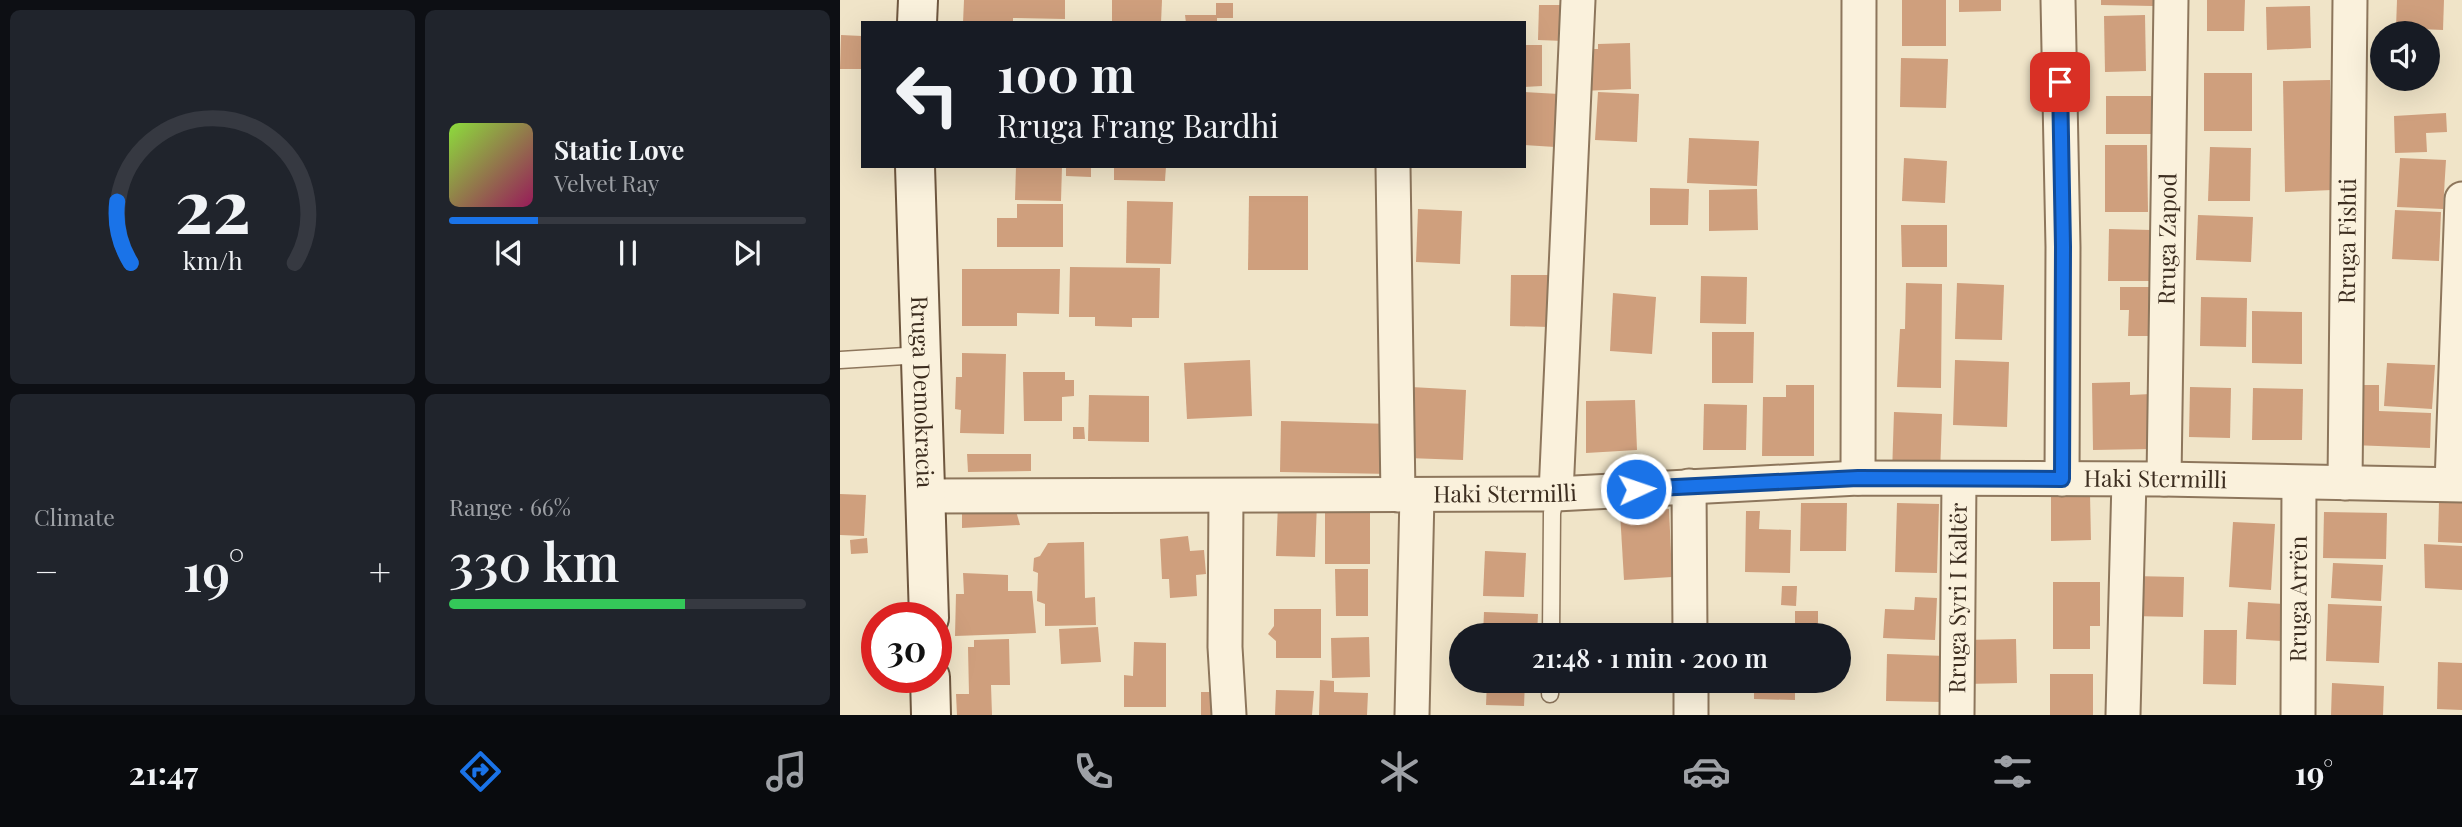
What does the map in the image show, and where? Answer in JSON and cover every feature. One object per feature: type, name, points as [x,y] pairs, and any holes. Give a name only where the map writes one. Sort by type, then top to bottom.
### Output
[{"type":"main road","points":[[917,21],[918,0]]},
{"type":"main road","name":"Rruga Demokracia","points":[[915,168],[929,602]]},
{"type":"main road","points":[[930,693],[931,715]]},
{"type":"street","points":[[1556,494],[1578,0]]},
{"type":"street","points":[[1858,0],[1858,478]]},
{"type":"street","points":[[2058,0],[2063,247],[2062,479]]},
{"type":"street","name":"Rruga Zapod","points":[[2164,480],[2171,0]]},
{"type":"street","name":"Rruga Fishti","points":[[2345,484],[2350,0]]},
{"type":"street","points":[[1393,168],[1408,495],[1412,715]]},
{"type":"street","points":[[2457,484],[2462,199]]},
{"type":"street","name":"Haki Stermilli","points":[[926,496],[1556,494],[1858,478],[2457,484]]},
{"type":"street","name":"Rruga Syri I Kaltër","points":[[1957,715],[1959,479]]},
{"type":"street","points":[[2123,715],[2129,480]]},
{"type":"street","name":"Rruga Arrën","points":[[2298,715],[2299,483]]},
{"type":"street","points":[[1689,486],[1690,623]]},
{"type":"street","points":[[1226,496],[1224,647],[1229,715]]},
{"type":"street","points":[[1691,693],[1691,715]]},
{"type":"lane","points":[[840,360],[921,355]]},
{"type":"lane","points":[[1551,623],[1552,513],[1556,494]]},
{"type":"building","points":[[964,0],[1065,0],[1065,19],[963,21]]},
{"type":"building","points":[[1112,0],[1162,0],[1161,21],[1112,21]]},
{"type":"building","points":[[1902,0],[1946,0],[1946,46],[1902,46]]},
{"type":"building","points":[[1959,0],[2001,0],[2001,11],[1959,12]]},
{"type":"building","points":[[2101,0],[2153,0],[2153,6],[2101,5]]},
{"type":"building","points":[[2207,0],[2245,0],[2244,31],[2207,31]]},
{"type":"building","points":[[2397,0],[2444,0],[2443,30],[2440,30],[2440,21],[2396,21]]},
{"type":"building","points":[[1216,3],[1233,3],[1233,18],[1186,21],[1185,15],[1216,15]]},
{"type":"building","points":[[1539,5],[1565,5],[1564,41],[1538,40]]},
{"type":"building","points":[[2310,6],[2311,48],[2267,50],[2266,7]]},
{"type":"building","points":[[2145,15],[2146,71],[2105,72],[2104,16]]},
{"type":"building","points":[[841,35],[861,36],[861,69],[840,69]]},
{"type":"building","points":[[1630,43],[1631,89],[1581,91],[1580,49],[1598,49],[1598,44]]},
{"type":"building","points":[[1526,45],[1542,45],[1542,86],[1526,87]]},
{"type":"building","points":[[1901,58],[1948,59],[1946,108],[1900,107]]},
{"type":"building","points":[[2204,73],[2252,73],[2252,131],[2204,131]]},
{"type":"building","points":[[2330,80],[2332,190],[2285,192],[2283,81]]},
{"type":"building","points":[[1526,92],[1559,94],[1555,147],[1526,145]]},
{"type":"building","points":[[1598,92],[1639,94],[1637,142],[1595,140]]},
{"type":"building","points":[[2106,96],[2151,96],[2151,134],[2106,134]]},
{"type":"building","points":[[2446,113],[2447,132],[2426,133],[2427,152],[2395,153],[2394,116]]},
{"type":"building","points":[[1689,138],[1759,141],[1757,186],[1687,183]]},
{"type":"building","points":[[2105,145],[2147,145],[2148,212],[2105,212]]},
{"type":"building","points":[[2210,147],[2251,148],[2250,201],[2208,201]]},
{"type":"building","points":[[1904,158],[1947,161],[1945,203],[1902,201]]},
{"type":"building","points":[[2400,158],[2446,160],[2443,209],[2397,207]]},
{"type":"building","points":[[1016,168],[1062,168],[1061,201],[1015,200]]},
{"type":"building","points":[[1066,168],[1091,168],[1091,177],[1066,176]]},
{"type":"building","points":[[1114,168],[1166,168],[1165,181],[1114,180]]},
{"type":"building","points":[[1650,188],[1689,189],[1688,225],[1650,225]]},
{"type":"building","points":[[1757,189],[1758,230],[1709,231],[1709,190]]},
{"type":"building","points":[[1249,196],[1308,196],[1308,270],[1248,270]]},
{"type":"building","points":[[1127,201],[1173,202],[1171,264],[1126,263]]},
{"type":"building","points":[[1017,204],[1063,204],[1063,247],[997,247],[997,218],[1017,218]]},
{"type":"building","points":[[1418,209],[1462,211],[1460,264],[1416,262]]},
{"type":"building","points":[[2395,210],[2441,212],[2439,261],[2392,259]]},
{"type":"building","points":[[2198,215],[2253,217],[2251,262],[2196,260]]},
{"type":"building","points":[[1901,225],[1947,225],[1947,267],[1902,267]]},
{"type":"building","points":[[2109,229],[2152,230],[2151,281],[2108,281]]},
{"type":"building","points":[[1070,267],[1160,268],[1159,318],[1132,318],[1132,327],[1095,326],[1095,317],[1069,317]]},
{"type":"building","points":[[962,269],[1060,269],[1059,314],[1017,313],[1017,326],[962,326]]},
{"type":"building","points":[[1511,275],[1550,275],[1549,327],[1510,326]]},
{"type":"building","points":[[1701,276],[1747,277],[1746,324],[1700,323]]},
{"type":"building","points":[[1906,283],[1942,284],[1941,388],[1897,387],[1900,329],[1905,329]]},
{"type":"building","points":[[1957,283],[2004,285],[2002,340],[1955,339]]},
{"type":"building","points":[[2120,287],[2153,287],[2151,336],[2128,336],[2129,310],[2120,310]]},
{"type":"building","points":[[1613,293],[1656,297],[1652,354],[1610,351]]},
{"type":"building","points":[[2201,297],[2247,298],[2246,347],[2200,346]]},
{"type":"building","points":[[2252,311],[2302,312],[2302,364],[2252,363]]},
{"type":"building","points":[[1712,332],[1754,332],[1753,383],[1712,383]]},
{"type":"building","points":[[962,353],[1006,354],[1004,434],[960,433],[961,410],[955,409],[956,377],[962,377]]},
{"type":"building","points":[[1250,360],[1252,416],[1187,419],[1184,363]]},
{"type":"building","points":[[1955,360],[2009,362],[2007,427],[1953,425]]},
{"type":"building","points":[[2387,363],[2435,365],[2432,409],[2384,406]]},
{"type":"building","points":[[1023,372],[1065,372],[1065,380],[1074,380],[1074,396],[1062,397],[1062,421],[1024,421]]},
{"type":"building","points":[[2130,382],[2130,395],[2151,394],[2152,449],[2093,450],[2092,383]]},
{"type":"building","points":[[1786,385],[1814,385],[1814,456],[1762,456],[1763,397],[1786,397]]},
{"type":"building","points":[[2354,385],[2379,385],[2379,411],[2431,413],[2430,448],[2352,445]]},
{"type":"building","points":[[1411,387],[1466,390],[1463,460],[1408,458]]},
{"type":"building","points":[[2190,387],[2231,388],[2230,438],[2189,437]]},
{"type":"building","points":[[2253,388],[2303,389],[2302,440],[2252,440]]},
{"type":"building","points":[[1089,395],[1149,396],[1149,442],[1088,441]]},
{"type":"building","points":[[1635,400],[1637,450],[1586,453],[1586,401]]},
{"type":"building","points":[[1704,404],[1747,405],[1746,450],[1703,450]]},
{"type":"building","points":[[1894,412],[1942,414],[1940,475],[1892,474]]},
{"type":"building","points":[[1281,421],[1392,424],[1391,474],[1280,472]]},
{"type":"building","points":[[1073,427],[1084,427],[1085,439],[1073,439]]},
{"type":"building","points":[[967,454],[1031,454],[1031,471],[968,472]]},
{"type":"building","points":[[840,494],[866,495],[864,536],[840,535]]},
{"type":"building","points":[[2090,494],[2091,540],[2051,541],[2051,495]]},
{"type":"building","points":[[2439,502],[2462,502],[2462,543],[2438,542]]},
{"type":"building","points":[[1278,503],[1317,503],[1315,557],[1276,556]]},
{"type":"building","points":[[1801,503],[1847,503],[1846,551],[1800,551]]},
{"type":"building","points":[[1897,503],[1939,504],[1937,573],[1895,572]]},
{"type":"building","points":[[1014,504],[1020,525],[962,528],[962,514],[966,508]]},
{"type":"building","points":[[1669,509],[1672,577],[1624,580],[1620,512]]},
{"type":"building","points":[[1325,511],[1370,511],[1370,564],[1325,564]]},
{"type":"building","points":[[1746,511],[1760,511],[1759,529],[1791,530],[1790,573],[1745,572]]},
{"type":"building","points":[[2324,512],[2387,513],[2386,559],[2323,558]]},
{"type":"building","points":[[2233,522],[2275,524],[2271,590],[2229,587]]},
{"type":"building","points":[[1188,536],[1190,551],[1204,550],[1206,574],[1196,575],[1197,596],[1170,598],[1169,579],[1162,579],[1160,539]]},
{"type":"building","points":[[867,538],[868,553],[851,554],[850,540]]},
{"type":"building","points":[[1084,542],[1085,598],[1095,597],[1096,625],[1045,626],[1045,604],[1037,601],[1038,573],[1033,571],[1034,558],[1040,556],[1048,543]]},
{"type":"building","points":[[2424,544],[2462,546],[2462,590],[2425,588]]},
{"type":"building","points":[[1485,551],[1526,553],[1524,597],[1483,596]]},
{"type":"building","points":[[2333,563],[2383,565],[2381,601],[2331,598]]},
{"type":"building","points":[[1335,569],[1368,569],[1368,616],[1336,616]]},
{"type":"building","points":[[963,573],[1008,575],[1008,591],[1032,591],[1036,633],[955,636],[956,594],[964,594]]},
{"type":"building","points":[[2131,576],[2184,577],[2183,617],[2130,616]]},
{"type":"building","points":[[2053,582],[2100,582],[2100,626],[2090,626],[2090,649],[2053,649]]},
{"type":"building","points":[[1782,586],[1797,586],[1796,606],[1781,605]]},
{"type":"building","points":[[1915,597],[1937,598],[1935,640],[1883,638],[1885,609],[1914,610]]},
{"type":"building","points":[[2248,602],[2284,604],[2282,641],[2246,639]]},
{"type":"building","points":[[2328,604],[2382,606],[2379,663],[2326,661]]},
{"type":"building","points":[[1274,609],[1321,609],[1321,658],[1276,658],[1276,641],[1268,634],[1274,626]]},
{"type":"building","points":[[1795,611],[1818,611],[1818,623],[1795,623]]},
{"type":"building","points":[[1484,612],[1538,614],[1538,623],[1484,623]]},
{"type":"building","points":[[1098,627],[1101,662],[1061,664],[1059,629]]},
{"type":"building","points":[[2204,630],[2237,630],[2236,685],[2203,684]]},
{"type":"building","points":[[1369,637],[1370,677],[1332,678],[1331,638]]},
{"type":"building","points":[[1009,639],[1010,685],[991,685],[992,715],[957,715],[956,694],[969,694],[968,647],[974,647],[974,640]]},
{"type":"building","points":[[2016,639],[2017,683],[1964,684],[1963,640]]},
{"type":"building","points":[[1134,642],[1166,643],[1166,707],[1124,707],[1124,675],[1133,676]]},
{"type":"building","points":[[1887,654],[1946,656],[1944,702],[1886,701]]},
{"type":"building","points":[[2438,662],[2462,663],[2462,710],[2437,709]]},
{"type":"building","points":[[2050,674],[2093,674],[2093,715],[2050,715]]},
{"type":"building","points":[[1320,680],[1334,681],[1334,692],[1368,693],[1367,715],[1319,715]]},
{"type":"building","points":[[2332,683],[2384,686],[2383,715],[2331,715]]},
{"type":"building","points":[[1276,690],[1314,691],[1312,715],[1275,715]]},
{"type":"building","points":[[1201,692],[1219,692],[1220,715],[1201,715]]},
{"type":"building","points":[[1486,693],[1525,693],[1524,706],[1486,705]]},
{"type":"building","points":[[1754,693],[1795,693],[1795,700],[1754,699]]},
{"type":"route","points":[[1636,489],[1858,478],[2062,479],[2063,247],[2060,82]]}]
